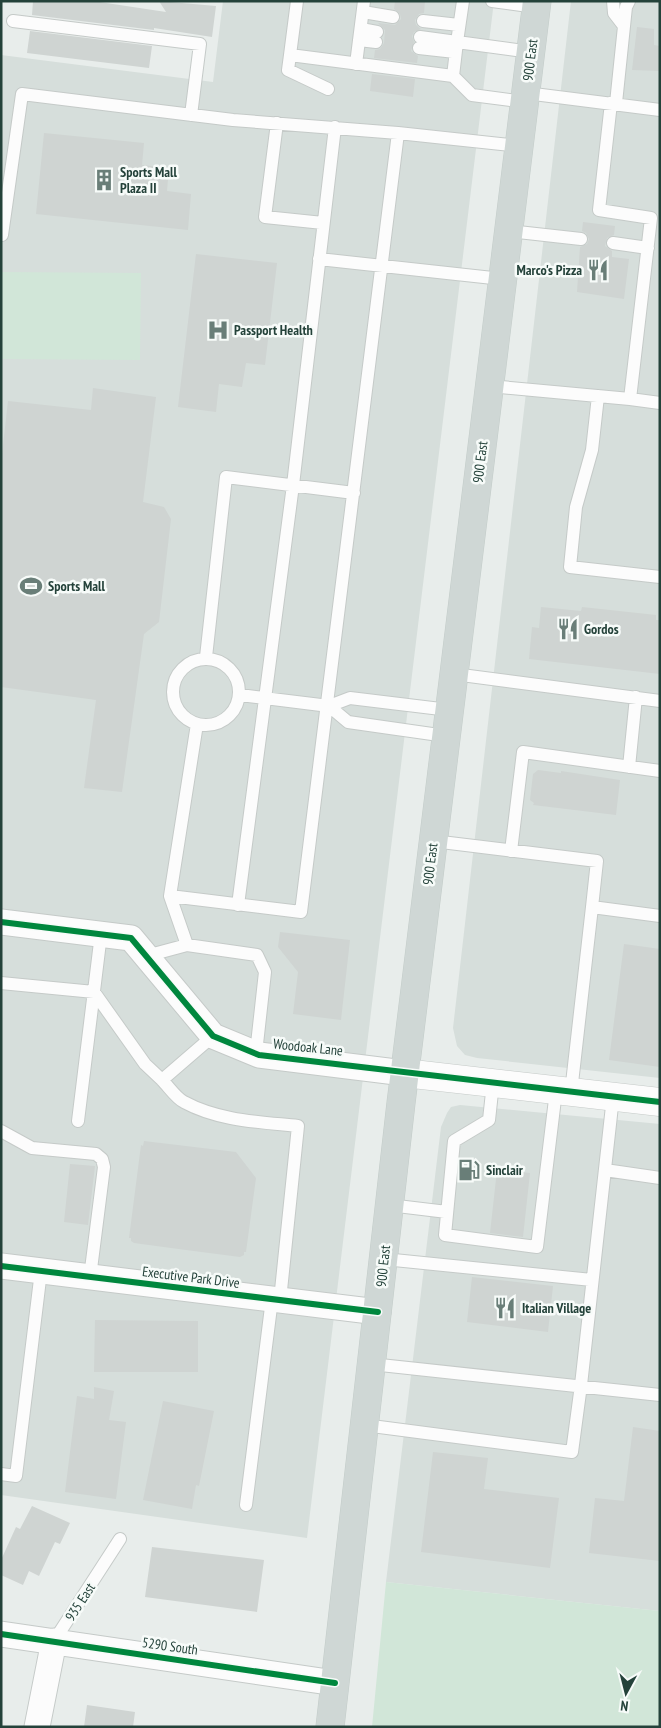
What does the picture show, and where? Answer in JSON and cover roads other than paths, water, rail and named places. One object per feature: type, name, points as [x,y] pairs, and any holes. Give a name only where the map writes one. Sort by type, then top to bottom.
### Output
[{"type":"main road","name":"900 East","points":[[330,1727],[404,1073],[537,4]]},
{"type":"street","name":"Woodoak Lane","points":[[1,922],[131,938],[213,1036],[256,1053],[404,1073],[660,1102]]},
{"type":"street","name":"Executive Park Drive","points":[[1,1266],[378,1312]]},
{"type":"street","name":"5290 South","points":[[1,1634],[335,1683]]},
{"type":"street","name":"935 East","points":[[37,1727],[54,1641]]},
{"type":"lane","points":[[297,1],[288,70],[328,89]]},
{"type":"lane","points":[[453,76],[462,1]]},
{"type":"lane","points":[[492,1],[537,4]]},
{"type":"lane","points":[[613,1],[614,13],[624,26]]},
{"type":"lane","points":[[629,1],[599,210],[656,218],[648,248],[630,400]]},
{"type":"lane","points":[[356,64],[364,7],[393,16]]},
{"type":"lane","points":[[423,20],[459,25]]},
{"type":"lane","points":[[13,21],[200,44],[191,115]]},
{"type":"lane","points":[[360,35],[376,37]]},
{"type":"lane","points":[[420,42],[456,47],[531,52]]},
{"type":"lane","points":[[290,55],[453,76],[472,95],[613,103],[660,110]]},
{"type":"lane","points":[[2,235],[22,94],[191,115],[335,127],[519,146]]},
{"type":"lane","points":[[277,123],[265,217],[324,223]]},
{"type":"lane","points":[[238,905],[293,485],[335,127]]},
{"type":"lane","points":[[170,896],[301,912],[329,706],[398,133]]},
{"type":"lane","points":[[509,230],[581,240]]},
{"type":"lane","points":[[613,243],[648,248]]},
{"type":"lane","points":[[319,259],[502,279]]},
{"type":"lane","points":[[490,386],[660,403]]},
{"type":"lane","points":[[598,396],[592,450],[576,507],[570,566],[660,577]]},
{"type":"lane","points":[[206,657],[226,477],[354,493]]},
{"type":"lane","points":[[206,657],[220,661],[230,668],[236,678],[240,695],[234,709],[227,718],[208,726],[187,720],[174,703],[172,692],[179,672],[187,664],[206,657]]},
{"type":"lane","points":[[454,674],[660,701]]},
{"type":"lane","points":[[240,695],[329,706],[350,698],[448,723]]},
{"type":"lane","points":[[629,767],[636,697]]},
{"type":"lane","points":[[329,706],[348,722],[448,723]]},
{"type":"lane","points":[[187,945],[170,896],[197,724]]},
{"type":"lane","points":[[511,851],[522,752],[660,771]]},
{"type":"lane","points":[[433,841],[597,861],[592,907],[564,1091],[537,1247],[445,1235],[454,1141],[489,1120],[493,1083]]},
{"type":"lane","points":[[592,907],[660,916]]},
{"type":"lane","points":[[78,1121],[101,934]]},
{"type":"lane","points":[[146,956],[187,945],[257,954],[265,972],[256,1053]]},
{"type":"lane","points":[[1,983],[94,992],[145,1064],[182,1102],[214,1114],[242,1120],[298,1126],[276,1300],[246,1505]]},
{"type":"lane","points":[[162,1080],[213,1036]]},
{"type":"lane","points":[[364,1425],[572,1452],[612,1097]]},
{"type":"lane","points":[[1,1131],[32,1148],[96,1154],[102,1159],[104,1167],[90,1277]]},
{"type":"lane","points":[[605,1170],[660,1178]]},
{"type":"lane","points":[[389,1205],[447,1212]]},
{"type":"lane","points":[[384,1259],[592,1280]]},
{"type":"lane","points":[[1,1474],[16,1476],[41,1271]]},
{"type":"lane","points":[[372,1364],[660,1395]]},
{"type":"lane","name":"935 East","points":[[54,1641],[120,1539]]},
{"type":"place","name":"Sports Mall Plaza II","points":[[104,180]]},
{"type":"place","name":"Marco's Pizza","points":[[598,270]]},
{"type":"place","name":"Passport Health","points":[[218,330]]},
{"type":"place","name":"Sports Mall","points":[[31,586]]},
{"type":"place","name":"Gordos","points":[[568,629]]},
{"type":"place","name":"Sinclair","points":[[469,1170]]},
{"type":"place","name":"Italian Village","points":[[505,1308]]}]
